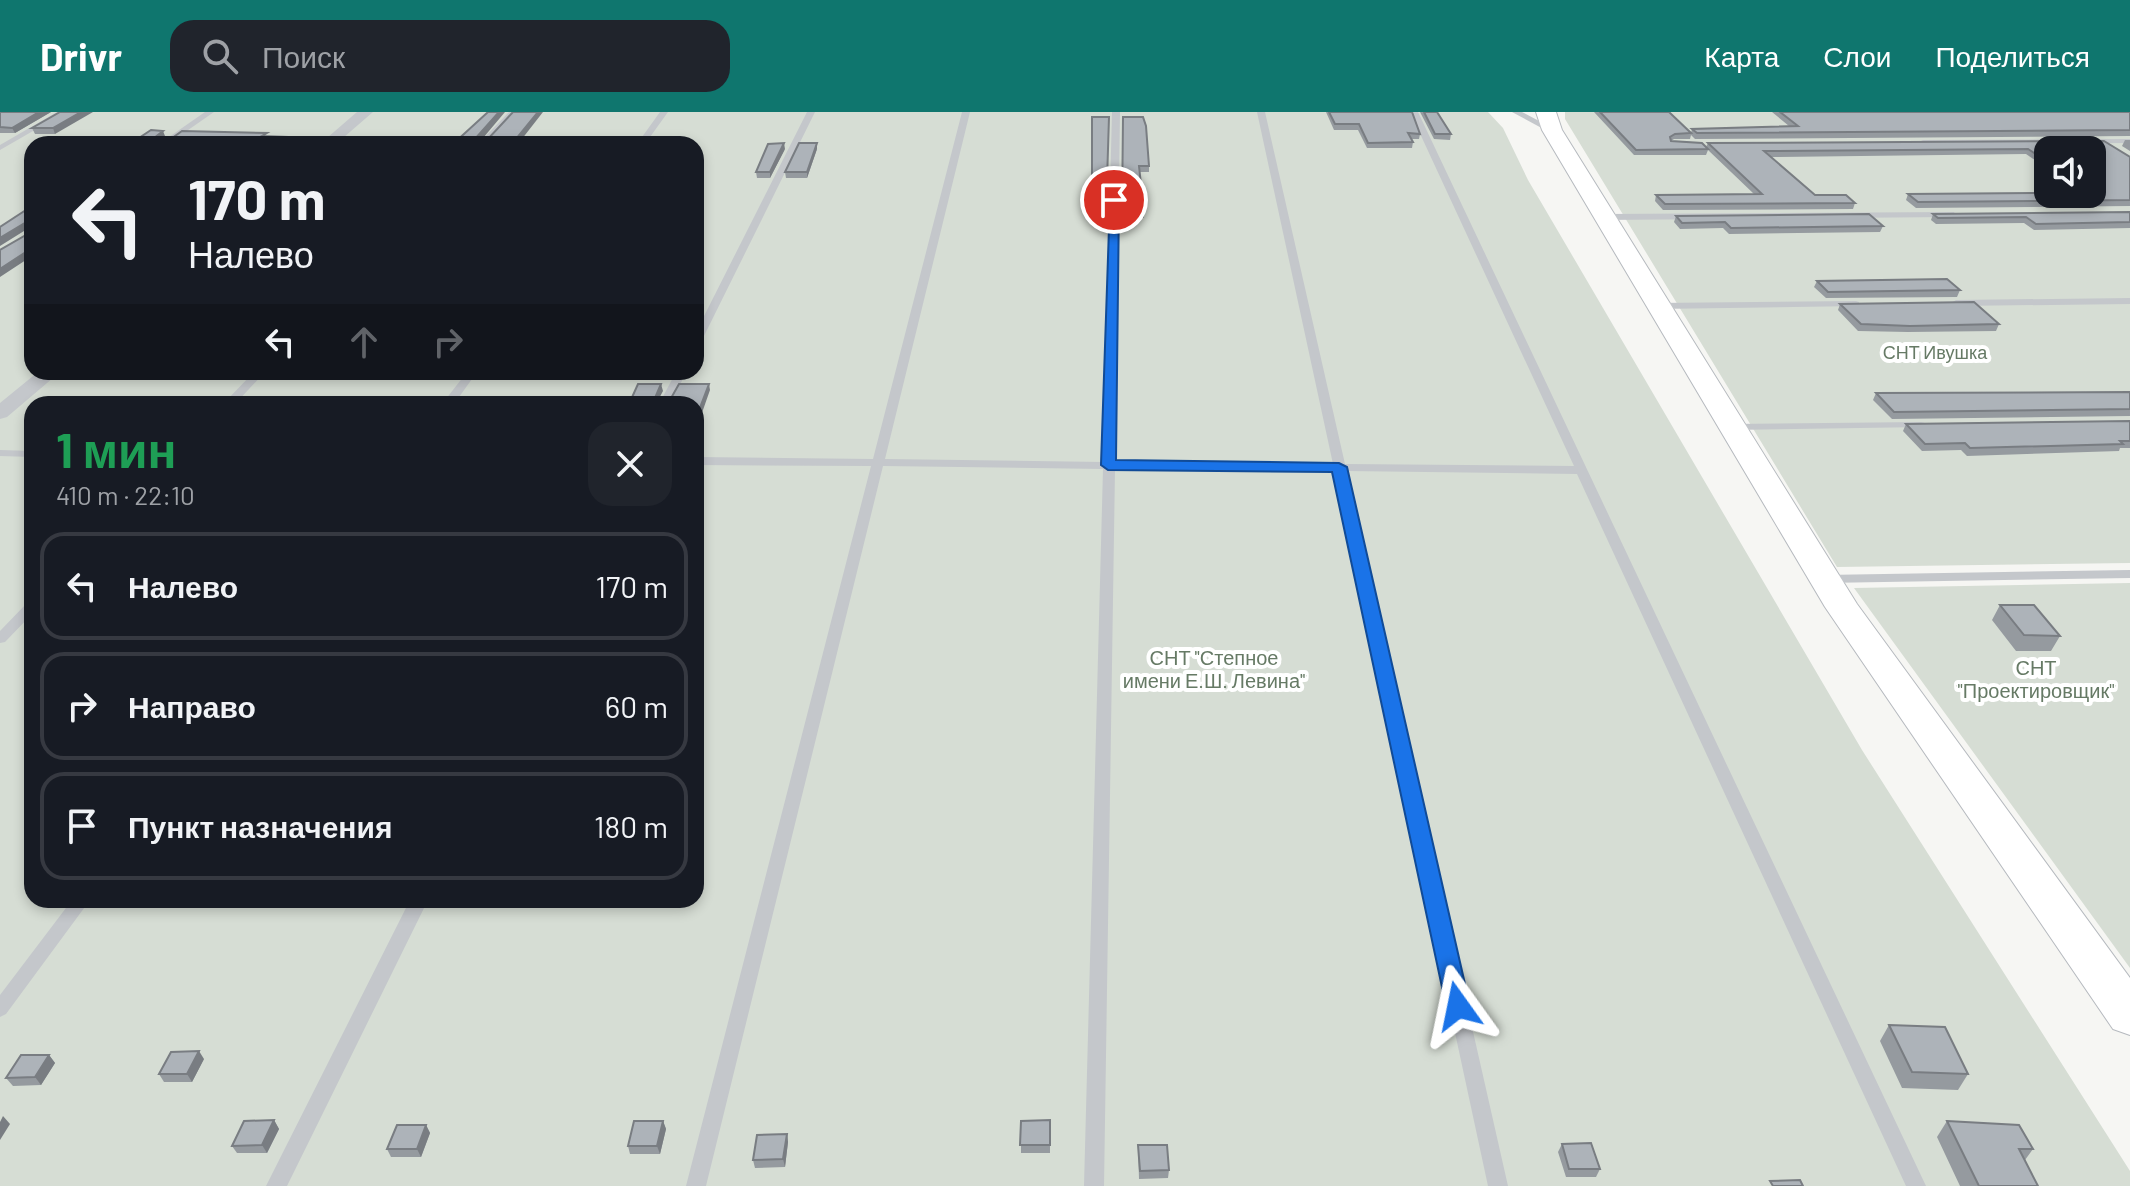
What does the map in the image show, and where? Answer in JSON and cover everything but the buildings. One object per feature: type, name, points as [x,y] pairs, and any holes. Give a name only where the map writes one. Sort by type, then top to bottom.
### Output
[{"type":"street","points":[[337,136],[366,112]]},
{"type":"street","points":[[1549,121],[1656,306],[1824,579],[2130,1015]]},
{"type":"street","points":[[0,413],[40,380]]},
{"type":"lane","points":[[0,148],[62,112]]},
{"type":"lane","points":[[175,136],[210,112]]},
{"type":"lane","points":[[490,136],[513,112]]},
{"type":"lane","points":[[647,136],[664,112]]},
{"type":"lane","points":[[704,326],[811,112]]},
{"type":"lane","points":[[696,1186],[966,112]]},
{"type":"lane","points":[[1094,1186],[1116,112]]},
{"type":"lane","points":[[1261,112],[1498,1186]]},
{"type":"lane","points":[[1414,112],[1916,1186]]},
{"type":"lane","points":[[1516,112],[1549,121]]},
{"type":"lane","points":[[1913,142],[2034,141]]},
{"type":"lane","points":[[2106,141],[2130,141]]},
{"type":"lane","points":[[2106,143],[2121,153]]},
{"type":"lane","points":[[1604,217],[1970,214]]},
{"type":"lane","points":[[1940,303],[2130,301]]},
{"type":"lane","points":[[1656,306],[1861,304]]},
{"type":"lane","points":[[237,396],[252,380]]},
{"type":"lane","points":[[1730,427],[1930,425]]},
{"type":"lane","points":[[0,453],[24,454]]},
{"type":"lane","points":[[704,461],[1581,470]]},
{"type":"lane","points":[[1824,579],[2130,574]]},
{"type":"lane","points":[[0,639],[24,614]]},
{"type":"lane","points":[[0,1009],[75,908]]},
{"type":"lane","points":[[276,1186],[415,908]]},
{"type":"green space","name":"СНТ \"Степное имени Е.Ш. Левина\"","points":[[0,112],[1488,112],[1503,128],[1528,180],[1862,750],[2130,1171],[2130,1186],[0,1186]]},
{"type":"green space","name":"СНТ Ивушка","points":[[1565,112],[2130,112],[2130,563],[1837,567],[1565,119]]},
{"type":"green space","name":"СНТ \"Проектировщик\"","points":[[2130,583],[2130,968],[1854,588]]},
{"type":"route","points":[[1114,200],[1108,465],[1339,467],[1458,1006]]}]
